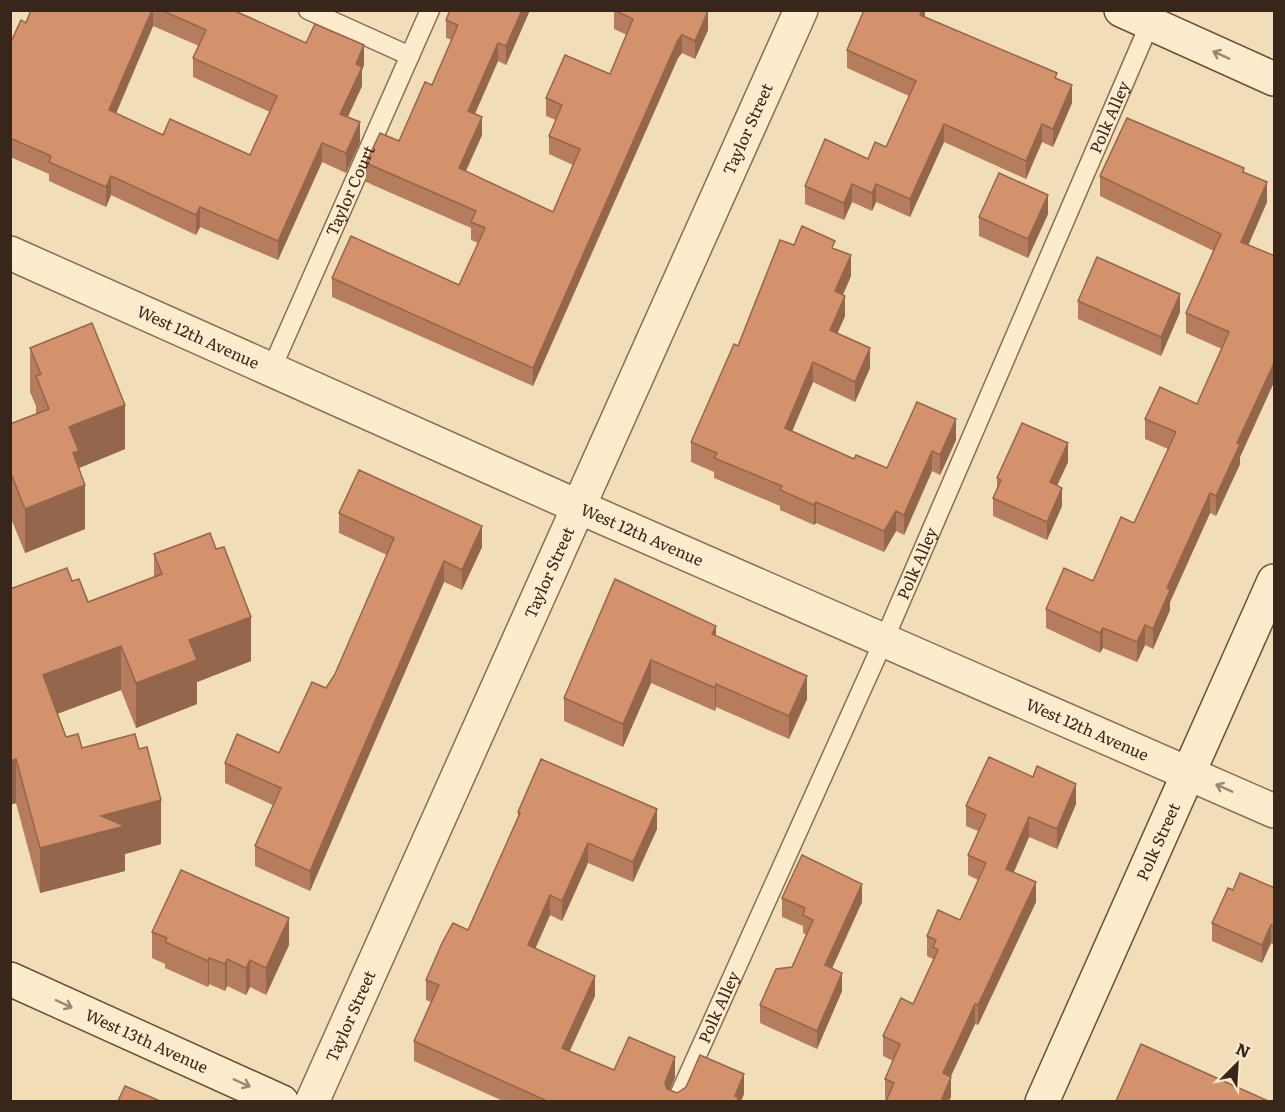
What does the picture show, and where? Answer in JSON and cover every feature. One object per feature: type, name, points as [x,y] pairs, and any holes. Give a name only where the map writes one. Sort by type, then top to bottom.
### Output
[{"type":"street","name":"Taylor Street","points":[[312,1101],[801,10]]},
{"type":"street","points":[[1136,17],[1275,79]]},
{"type":"street","name":"West 12th Avenue","points":[[10,253],[579,507],[1266,807]]},
{"type":"street","name":"Polk Street","points":[[1042,1101],[1275,581]]},
{"type":"street","name":"West 13th Avenue","points":[[10,979],[282,1101]]},
{"type":"lane","points":[[308,10],[410,56]]},
{"type":"lane","name":"Taylor Court","points":[[271,369],[430,10]]},
{"type":"lane","name":"Polk Alley","points":[[676,1101],[884,640],[1136,17]]},
{"type":"building","points":[[31,10],[152,10],[109,110],[163,135],[170,119],[250,155],[277,96],[193,58],[206,30],[161,10],[233,10],[306,43],[315,24],[364,45],[356,64],[362,67],[340,114],[360,122],[346,153],[322,143],[278,241],[200,207],[196,215],[111,176],[106,187],[49,162],[51,156],[10,138],[10,44],[21,20],[26,23]]},
{"type":"building","points":[[450,10],[522,10],[506,46],[498,43],[468,111],[482,117],[459,168],[553,212],[580,149],[549,136],[562,105],[546,98],[565,55],[610,74],[633,19],[614,10],[708,11],[695,41],[682,35],[678,40],[533,368],[332,278],[351,236],[459,285],[485,228],[471,222],[476,211],[366,163],[380,133],[399,141],[425,82],[432,85],[458,25],[446,20]]},
{"type":"building","points":[[864,10],[922,10],[920,15],[1057,73],[1055,78],[1072,85],[1053,129],[1042,124],[1026,161],[944,124],[910,199],[876,184],[872,193],[852,184],[844,203],[805,186],[825,139],[868,159],[875,142],[886,147],[916,81],[847,50]]},
{"type":"building","points":[[1127,118],[1244,168],[1243,172],[1267,182],[1241,242],[1275,256],[1275,361],[1237,443],[1240,444],[1216,496],[1210,493],[1167,588],[1170,590],[1153,629],[1145,625],[1137,642],[1103,628],[1100,633],[1046,609],[1064,568],[1093,581],[1121,517],[1134,523],[1176,432],[1145,419],[1160,387],[1197,404],[1229,332],[1186,313],[1221,234],[1100,176]]},
{"type":"building","points":[[999,173],[1048,195],[1028,239],[979,217]]},
{"type":"building","points":[[802,226],[835,241],[832,248],[851,255],[835,291],[845,296],[830,330],[870,348],[855,382],[813,362],[785,428],[854,459],[856,455],[887,468],[917,402],[956,419],[940,455],[932,451],[904,515],[896,511],[884,531],[816,502],[814,505],[780,490],[782,486],[714,458],[717,453],[691,442],[734,344],[738,346],[780,240],[794,245]]},
{"type":"building","points":[[1097,257],[1180,294],[1161,337],[1078,301]]},
{"type":"building","points":[[92,323],[125,405],[69,427],[79,451],[73,453],[85,485],[25,509],[10,471],[10,424],[49,409],[36,376],[41,374],[30,348]]},
{"type":"building","points":[[1022,423],[1068,443],[1050,482],[1062,488],[1047,522],[993,498],[1001,480],[997,478]]},
{"type":"building","points":[[359,470],[482,526],[462,570],[444,561],[310,871],[255,846],[281,788],[225,763],[237,734],[279,753],[312,682],[326,688],[335,674],[394,538],[339,513]]},
{"type":"building","points":[[210,533],[216,549],[224,547],[251,617],[189,640],[197,660],[136,683],[121,646],[43,675],[66,737],[78,734],[82,748],[135,734],[139,749],[147,747],[161,800],[101,816],[125,826],[40,848],[16,759],[10,761],[10,589],[67,568],[72,581],[79,579],[88,602],[162,574],[154,554]]},
{"type":"building","points":[[615,579],[716,626],[712,634],[807,676],[789,716],[716,684],[715,688],[651,660],[623,724],[564,698]]},
{"type":"building","points":[[989,757],[1033,777],[1037,766],[1076,784],[1057,829],[1029,817],[1006,869],[1036,882],[943,1073],[951,1077],[941,1101],[886,1101],[894,1083],[885,1079],[900,1044],[883,1036],[901,998],[913,1004],[938,950],[933,947],[936,940],[927,936],[938,910],[960,920],[986,863],[968,855],[986,815],[966,806]]},
{"type":"building","points":[[541,759],[657,809],[633,862],[588,843],[562,901],[550,895],[528,945],[595,976],[562,1048],[614,1070],[629,1037],[675,1057],[665,1083],[667,1089],[677,1093],[686,1087],[700,1055],[744,1074],[735,1096],[739,1098],[737,1101],[547,1101],[414,1041],[439,985],[426,980],[442,943],[453,923],[468,930],[520,813],[518,812]]},
{"type":"building","points":[[802,855],[862,884],[825,965],[842,973],[817,1031],[760,1005],[776,969],[792,967],[813,920],[803,915],[805,908],[782,898]]},
{"type":"building","points":[[181,870],[289,918],[266,968],[250,960],[246,968],[227,959],[225,964],[209,958],[208,961],[165,942],[167,938],[152,932]]},
{"type":"building","points":[[1240,873],[1275,888],[1275,926],[1271,925],[1262,945],[1212,923],[1228,888],[1233,890]]},
{"type":"building","points":[[1141,1044],[1268,1101],[1116,1101]]},
{"type":"building","points":[[125,1086],[160,1101],[118,1101]]}]
